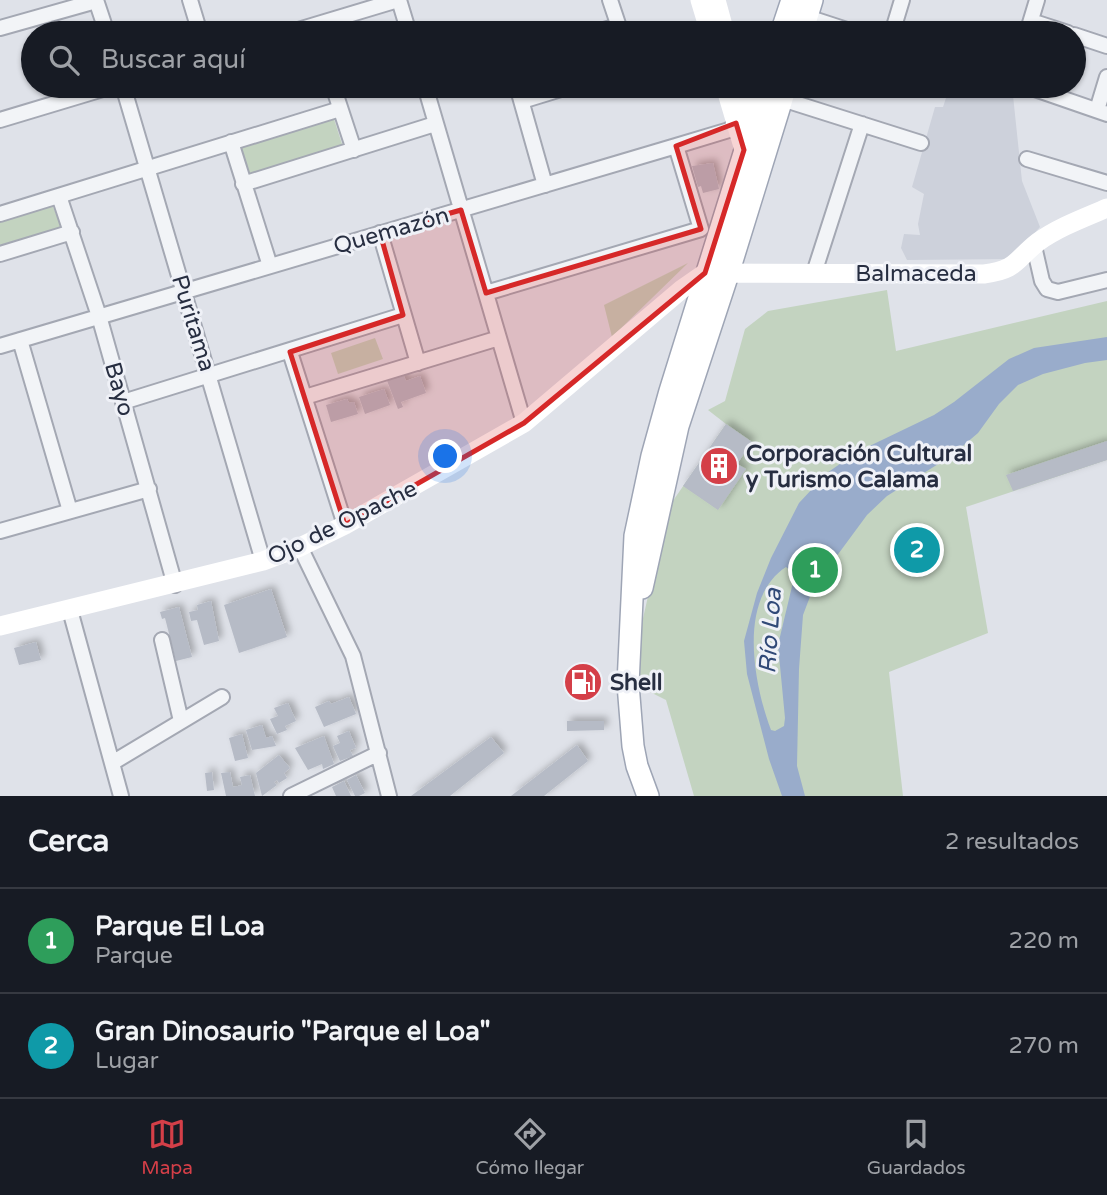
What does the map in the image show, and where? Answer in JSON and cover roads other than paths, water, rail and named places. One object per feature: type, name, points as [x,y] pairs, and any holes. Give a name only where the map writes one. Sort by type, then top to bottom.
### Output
[{"type":"main road","points":[[700,0],[706,21]]},
{"type":"main road","points":[[716,0],[722,21]]},
{"type":"main road","points":[[785,21],[792,0]]},
{"type":"main road","points":[[648,796],[637,766],[628,684],[635,536],[652,456],[744,150],[746,119],[733,98]]},
{"type":"main road","points":[[743,98],[746,119],[762,163]]},
{"type":"main road","points":[[746,119],[766,98]]},
{"type":"main road","points":[[630,641],[678,426],[762,163],[773,98]]},
{"type":"main road","name":"Balmaceda","points":[[705,273],[1001,272],[1018,263],[1034,246],[1056,232],[1107,208]]},
{"type":"main road","name":"Ojo de Opache","points":[[0,626],[175,585],[263,561],[345,525],[524,423],[682,289],[705,273]]},
{"type":"street","points":[[190,0],[196,21]]},
{"type":"street","points":[[340,21],[399,0],[405,21]]},
{"type":"street","points":[[610,0],[617,21]]},
{"type":"street","points":[[896,21],[902,0]]},
{"type":"street","points":[[1031,21],[1037,0]]},
{"type":"street","points":[[1,25],[96,1],[103,21]]},
{"type":"street","points":[[1086,39],[1107,47]]},
{"type":"street","points":[[1061,98],[1102,112],[1107,77]]},
{"type":"street","points":[[0,120],[73,98]]},
{"type":"street","name":"Puritama","points":[[127,98],[263,561]]},
{"type":"street","points":[[337,98],[354,150]]},
{"type":"street","points":[[428,98],[524,423]]},
{"type":"street","points":[[521,98],[545,185]]},
{"type":"street","points":[[522,101],[532,98]]},
{"type":"street","points":[[797,98],[862,124],[921,143]]},
{"type":"street","points":[[0,214],[340,109]]},
{"type":"street","name":"Quemazón","points":[[0,346],[729,130],[746,119]]},
{"type":"street","points":[[243,184],[435,124]]},
{"type":"street","points":[[814,273],[862,124]]},
{"type":"street","points":[[231,142],[270,266]]},
{"type":"street","points":[[486,293],[701,229],[676,146]]},
{"type":"street","points":[[1027,159],[1107,183]]},
{"type":"street","name":"Bayo","points":[[60,196],[100,316],[175,585]]},
{"type":"street","points":[[0,254],[72,232]]},
{"type":"street","points":[[380,233],[418,363]]},
{"type":"street","points":[[1034,246],[1042,281],[1047,289],[1058,292],[1107,280]]},
{"type":"street","points":[[123,402],[403,315]]},
{"type":"street","points":[[305,397],[499,338]]},
{"type":"street","points":[[20,340],[70,511]]},
{"type":"street","points":[[290,352],[345,525]]},
{"type":"street","points":[[0,531],[149,489]]},
{"type":"street","points":[[300,547],[354,656],[389,796]]},
{"type":"street","points":[[70,610],[121,796]]},
{"type":"street","points":[[162,640],[181,721]]},
{"type":"street","points":[[112,762],[222,697]]},
{"type":"street","points":[[291,796],[379,753]]},
{"type":"water","points":[[1107,337],[1107,360],[1043,374],[1018,385],[999,404],[978,433],[951,456],[887,496],[867,515],[822,576],[803,615],[797,766],[805,796],[782,796],[769,759],[747,674],[744,641],[757,593],[771,558],[799,503],[827,473],[857,452],[934,415],[1009,359],[1034,348]],"holes":[[[786,567],[794,578],[778,645],[785,718],[784,726],[775,731],[771,730],[759,690],[755,667],[755,621],[761,600],[771,581]]]},
{"type":"place","name":"Corporación Cultural y Turismo Calama","points":[[719,466]]},
{"type":"place","name":"Gran Dinosaurio \"Parque el Loa\"","points":[[917,550]]},
{"type":"place","name":"Parque El Loa","points":[[815,570]]},
{"type":"place","name":"Shell","points":[[583,682]]},
{"type":"water label","name":"Río Loa","points":[[770,631]]}]
